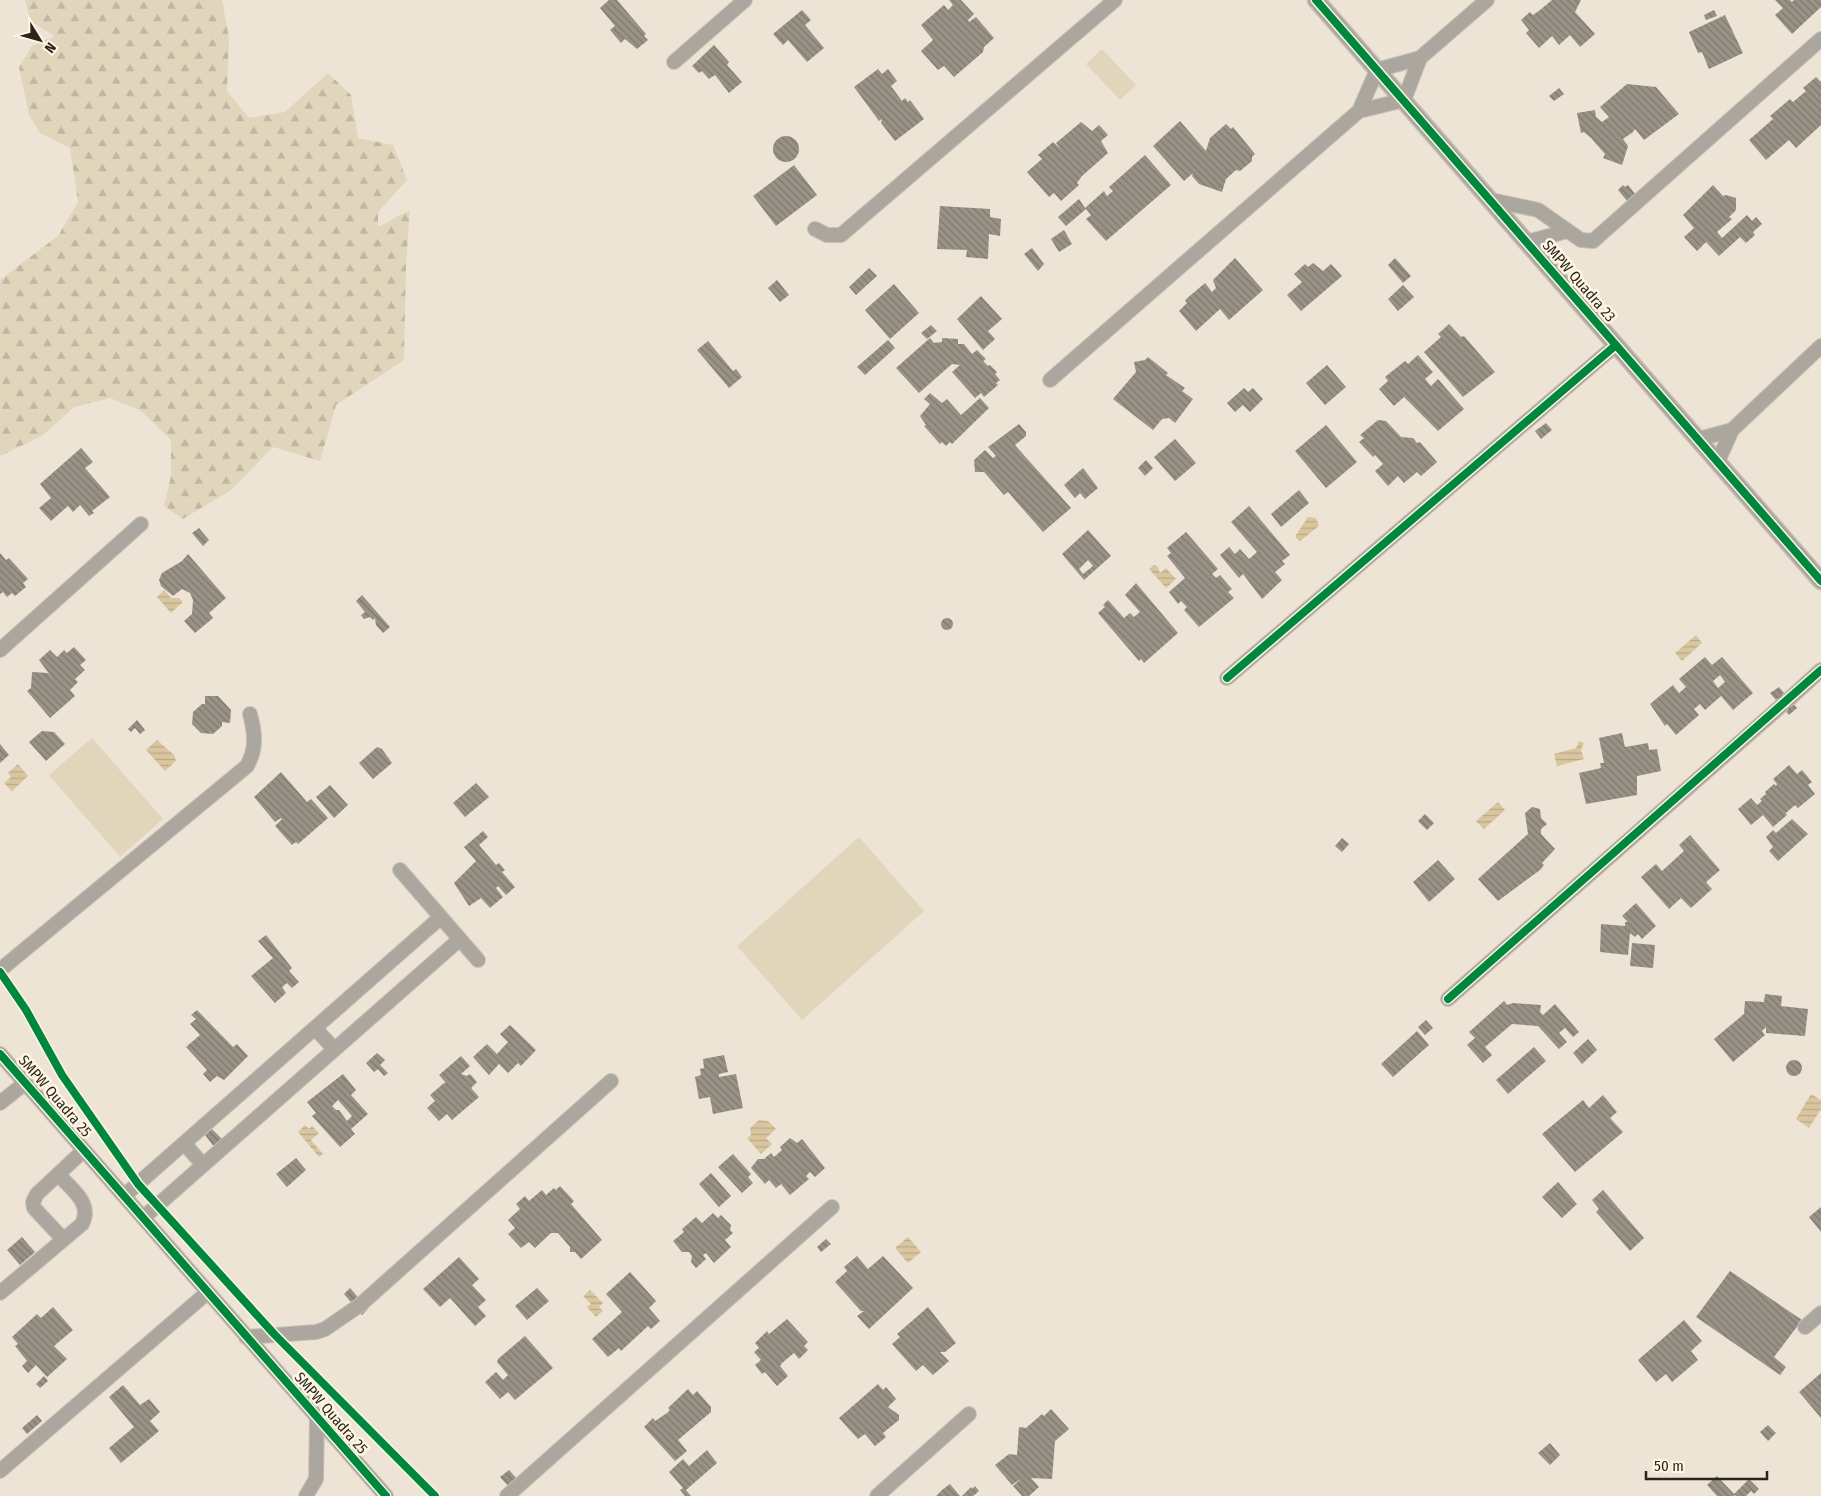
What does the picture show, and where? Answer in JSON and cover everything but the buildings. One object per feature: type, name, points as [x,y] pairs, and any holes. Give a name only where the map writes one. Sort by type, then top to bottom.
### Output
[{"type":"street","points":[[674,62],[745,0]]},
{"type":"street","points":[[815,229],[827,235],[841,235],[1115,0]]},
{"type":"street","name":"SMPW Quadra 23","points":[[1316,0],[1821,580]]},
{"type":"street","points":[[1050,380],[1358,111],[1377,70],[1420,58],[1487,0]]},
{"type":"street","points":[[1491,200],[1538,210],[1581,240],[1593,241],[1821,39]]},
{"type":"street","points":[[1358,111],[1404,100],[1420,58]]},
{"type":"street","points":[[1527,242],[1567,231]]},
{"type":"street","points":[[1227,678],[1616,345]]},
{"type":"street","points":[[1718,461],[1732,430],[1821,346]]},
{"type":"street","points":[[1699,439],[1732,430]]},
{"type":"street","points":[[0,650],[141,524]]},
{"type":"street","points":[[1448,999],[1821,670]]},
{"type":"street","points":[[0,970],[248,766],[255,750],[254,731],[250,714]]},
{"type":"street","points":[[400,870],[478,960]]},
{"type":"street","points":[[124,1196],[441,917]]},
{"type":"street","points":[[143,1218],[460,939]]},
{"type":"street","points":[[315,1028],[334,1050]]},
{"type":"street","name":"SMPW Quadra 25","points":[[0,1054],[386,1496]]},
{"type":"street","points":[[246,1337],[316,1332],[325,1329],[360,1305],[611,1082]]},
{"type":"street","points":[[0,1104],[25,1083]]},
{"type":"street","points":[[184,1143],[203,1165]]},
{"type":"street","points":[[62,1239],[34,1208],[32,1202],[84,1150]]},
{"type":"street","points":[[0,1293],[82,1224],[86,1208],[58,1174]]},
{"type":"street","points":[[507,1496],[832,1207]]},
{"type":"street","points":[[0,1471],[208,1292]]},
{"type":"street","points":[[1804,1327],[1821,1313]]},
{"type":"street","points":[[877,1496],[970,1414]]},
{"type":"street","points":[[306,1496],[316,1478],[317,1417]]},
{"type":"green space","points":[[25,0],[222,0],[229,38],[227,91],[249,118],[285,112],[328,73],[351,95],[358,138],[393,145],[407,180],[378,212],[378,227],[410,210],[406,263],[404,360],[336,405],[320,461],[273,447],[231,490],[183,519],[164,506],[171,476],[171,440],[140,410],[110,398],[74,407],[42,436],[0,456],[0,280],[58,236],[78,202],[70,148],[40,133],[29,115],[19,67],[32,46],[55,36],[31,22]]},
{"type":"green space","points":[[1102,49],[1136,85],[1120,100],[1086,64]]},
{"type":"green space","points":[[92,738],[163,819],[120,857],[49,775]]},
{"type":"green space","points":[[859,837],[924,911],[802,1020],[737,946]]},
{"type":"shaded area","points":[[1308,517],[1316,518],[1319,526],[1300,541],[1296,538],[1296,535]]},
{"type":"shaded area","points":[[1154,565],[1158,567],[1160,573],[1166,568],[1176,579],[1166,588],[1149,569]]},
{"type":"shaded area","points":[[164,590],[171,598],[179,598],[183,602],[171,613],[157,597]]},
{"type":"shaded area","points":[[1696,635],[1702,643],[1682,661],[1675,653]]},
{"type":"shaded area","points":[[157,740],[174,755],[176,761],[165,771],[146,750]]},
{"type":"shaded area","points":[[1579,741],[1584,743],[1581,750],[1584,759],[1557,766],[1554,754],[1576,748]]},
{"type":"shaded area","points":[[18,764],[28,776],[12,791],[4,783],[11,777],[8,773]]},
{"type":"shaded area","points":[[1498,802],[1505,810],[1484,829],[1476,821]]},
{"type":"shaded area","points":[[1811,1094],[1821,1100],[1821,1109],[1809,1128],[1796,1119]]},
{"type":"shaded area","points":[[759,1120],[768,1121],[776,1129],[766,1138],[772,1144],[761,1154],[747,1138],[751,1135],[750,1128]]},
{"type":"shaded area","points":[[305,1125],[309,1129],[312,1126],[319,1133],[311,1140],[323,1154],[319,1157],[298,1132]]},
{"type":"shaded area","points":[[908,1237],[921,1252],[908,1263],[895,1248]]},
{"type":"shaded area","points":[[590,1290],[603,1303],[599,1307],[603,1311],[596,1317],[587,1307],[591,1304],[583,1296]]},
{"type":"cycle path","points":[[1316,0],[1821,581]]},
{"type":"cycle path","points":[[1227,678],[1616,345]]},
{"type":"cycle path","points":[[1448,999],[1821,670]]},
{"type":"cycle path","points":[[0,972],[26,1010],[62,1075],[138,1184],[275,1335],[435,1496]]},
{"type":"cycle path","points":[[0,1054],[386,1496]]}]
